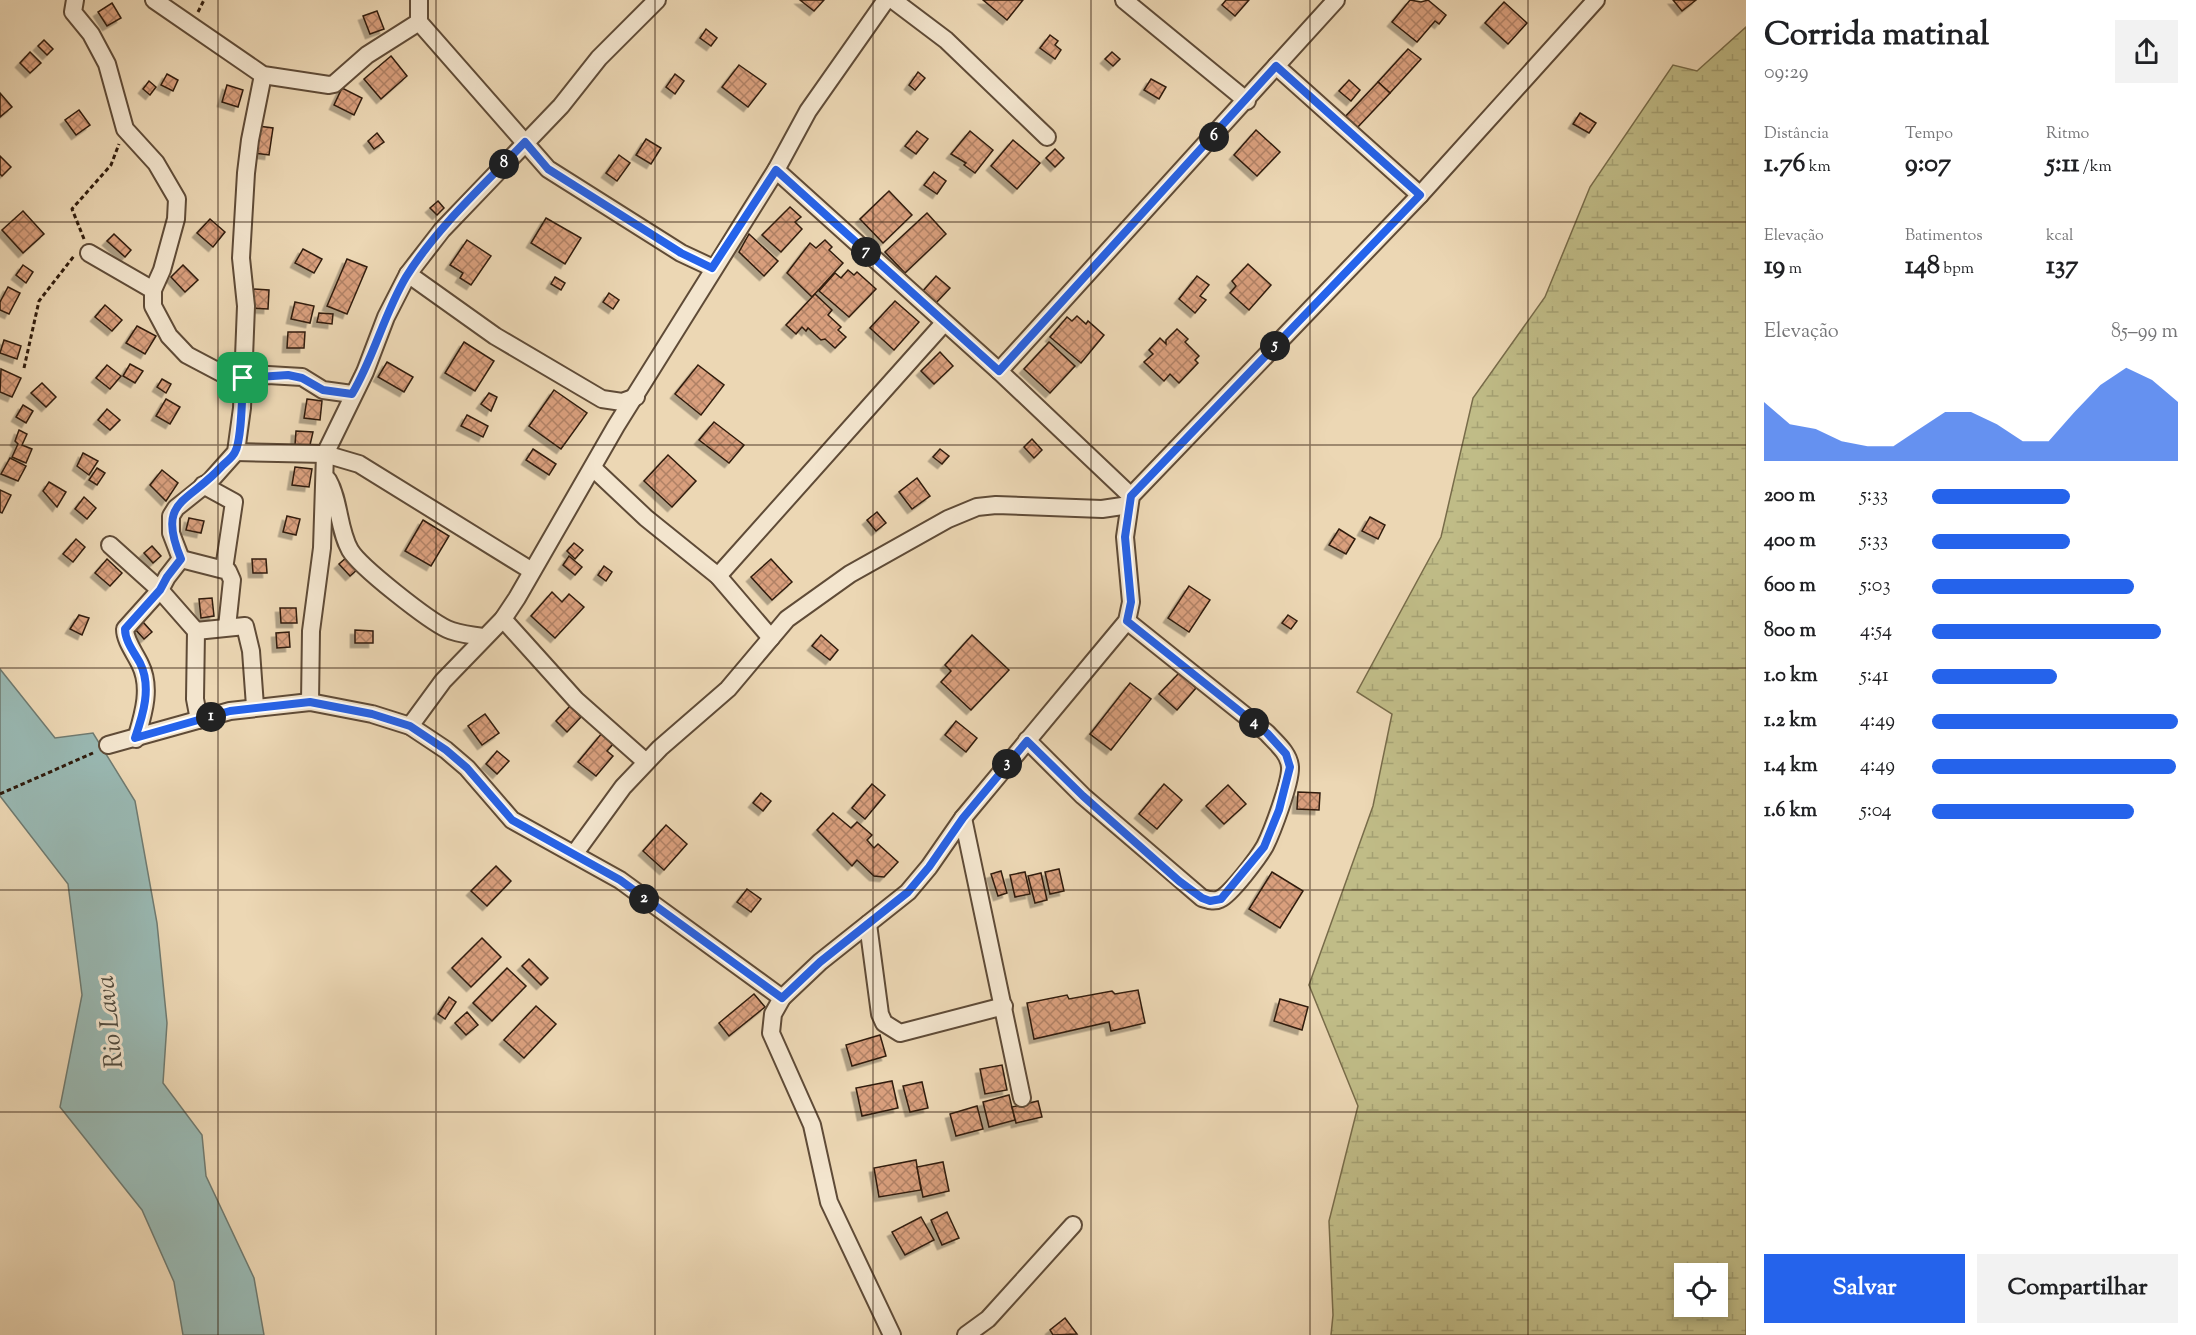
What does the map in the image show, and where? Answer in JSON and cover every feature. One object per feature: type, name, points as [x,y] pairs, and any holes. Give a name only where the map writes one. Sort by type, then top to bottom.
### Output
[{"type":"street","points":[[75,0],[73,12],[91,34],[107,64],[125,129],[156,163],[177,199],[176,219],[162,270],[153,290],[153,306],[161,323],[187,355],[205,367],[243,378],[288,375],[302,378],[323,390],[352,394]]},
{"type":"street","points":[[154,0],[263,75],[334,84],[367,55],[419,22]]},
{"type":"street","points":[[419,0],[419,22],[548,169],[681,253],[712,268]]},
{"type":"street","points":[[310,702],[311,631],[322,548],[325,454],[352,394],[365,372],[386,317],[408,274],[442,230],[561,106],[599,58],[657,0]]},
{"type":"street","points":[[410,726],[443,681],[483,637],[503,619],[712,268],[776,170],[808,111],[886,0]]},
{"type":"street","points":[[893,0],[946,40],[1047,137]]},
{"type":"street","points":[[1125,0],[1247,101]]},
{"type":"street","points":[[999,371],[1247,101],[1336,0]]},
{"type":"street","points":[[575,853],[623,787],[646,762],[696,715],[728,689],[787,619],[850,574],[948,519],[977,507],[996,505],[1102,509],[1130,501],[1420,195],[1596,0]]},
{"type":"street","points":[[1276,66],[1420,195]]},
{"type":"street","points":[[181,559],[171,533],[171,516],[176,508],[236,452],[243,378],[246,306],[241,258],[242,227],[250,140],[263,75]]},
{"type":"street","points":[[776,170],[999,371],[1130,501]]},
{"type":"street","points":[[89,253],[153,290]]},
{"type":"street","points":[[408,274],[495,336],[582,388],[612,401],[622,402],[636,397]]},
{"type":"street","points":[[718,576],[944,323]]},
{"type":"street","points":[[236,452],[325,454],[359,464],[532,571]]},
{"type":"street","points":[[592,468],[646,519],[718,576],[771,638]]},
{"type":"street","points":[[324,474],[330,484],[345,539],[357,559],[396,593],[447,629],[483,637]]},
{"type":"street","points":[[203,485],[234,502],[224,569]]},
{"type":"street","points":[[892,1335],[829,1202],[812,1125],[776,1048],[771,1034],[771,1023],[782,998],[820,962],[908,892],[929,867],[963,818],[1127,621],[1131,602],[1125,537],[1130,501]]},
{"type":"street","points":[[110,545],[160,590],[196,631],[195,699],[199,720]]},
{"type":"street","points":[[181,559],[228,571],[232,580],[226,627]]},
{"type":"street","points":[[135,738],[146,698],[142,666],[126,638],[125,629],[160,590],[181,559]]},
{"type":"street","points":[[503,619],[576,700],[646,762]]},
{"type":"street","points":[[1027,741],[1083,796],[1179,881],[1202,898],[1210,901],[1221,899],[1239,880],[1264,847],[1279,810],[1290,767],[1286,754],[1267,733],[1127,621]]},
{"type":"street","points":[[196,631],[242,625],[246,629],[255,706]]},
{"type":"street","points":[[108,745],[255,706],[310,702],[372,714],[410,726],[446,750],[467,768],[512,820],[620,880],[782,998]]},
{"type":"street","points":[[963,818],[1022,1098]]},
{"type":"street","points":[[868,924],[880,1014],[891,1030],[900,1033],[1004,1006]]},
{"type":"street","points":[[966,1335],[988,1319],[1073,1225]]},
{"type":"path","points":[[24,368],[39,301],[76,254],[89,253],[72,209],[111,165],[125,129]]},
{"type":"path","points":[[0,794],[108,745]]},
{"type":"green space","points":[[1746,27],[1746,1335],[1331,1335],[1333,1315],[1329,1221],[1358,1106],[1309,985],[1373,806],[1392,714],[1357,692],[1441,537],[1473,398],[1545,297],[1590,187],[1673,65],[1697,71]]},
{"type":"water","name":"Rio Lava","points":[[0,669],[55,738],[93,733],[135,801],[157,923],[167,1023],[163,1083],[202,1135],[206,1176],[254,1278],[264,1335],[183,1335],[174,1282],[142,1210],[60,1107],[82,995],[68,884],[0,796]]},
{"type":"building","points":[[800,0],[824,0],[814,11]]},
{"type":"building","points":[[983,0],[1023,0],[1007,20]]},
{"type":"building","points":[[1226,0],[1249,0],[1235,16],[1222,5]]},
{"type":"building","points":[[1410,0],[1421,2],[1428,0],[1446,15],[1439,24],[1435,21],[1417,42],[1392,22]]},
{"type":"building","points":[[1673,0],[1696,0],[1682,11]]},
{"type":"building","points":[[1504,2],[1527,23],[1508,44],[1485,23]]},
{"type":"building","points":[[112,3],[121,18],[107,26],[98,12]]},
{"type":"building","points":[[377,11],[384,29],[370,34],[363,16]]},
{"type":"building","points":[[706,29],[717,38],[711,46],[700,38]]},
{"type":"building","points":[[1050,35],[1058,41],[1055,45],[1061,50],[1055,59],[1040,48]]},
{"type":"building","points":[[44,40],[53,49],[47,55],[38,46]]},
{"type":"building","points":[[1408,49],[1421,59],[1390,93],[1378,82]]},
{"type":"building","points":[[30,52],[41,63],[30,73],[20,63]]},
{"type":"building","points":[[1112,52],[1120,59],[1113,66],[1105,59]]},
{"type":"building","points":[[391,56],[407,76],[381,99],[364,79]]},
{"type":"building","points":[[739,65],[766,84],[748,107],[722,87]]},
{"type":"building","points":[[918,72],[925,78],[915,90],[909,85]]},
{"type":"building","points":[[167,74],[178,80],[173,91],[161,85]]},
{"type":"building","points":[[675,74],[684,81],[675,94],[666,87]]},
{"type":"building","points":[[1151,79],[1166,87],[1159,99],[1144,90]]},
{"type":"building","points":[[1349,80],[1360,90],[1351,101],[1339,91]]},
{"type":"building","points":[[149,81],[156,87],[150,95],[143,89]]},
{"type":"building","points":[[1378,82],[1390,93],[1356,129],[1344,118]]},
{"type":"building","points":[[227,85],[243,90],[238,107],[222,102]]},
{"type":"building","points":[[342,88],[362,98],[354,115],[334,105]]},
{"type":"building","points":[[0,93],[12,107],[0,117]]},
{"type":"building","points":[[79,110],[90,125],[76,135],[65,120]]},
{"type":"building","points":[[1580,113],[1596,123],[1589,133],[1573,124]]},
{"type":"building","points":[[258,126],[273,128],[269,155],[254,153]]},
{"type":"building","points":[[1256,130],[1280,152],[1257,176],[1234,155]]},
{"type":"building","points":[[917,131],[928,139],[916,154],[905,146]]},
{"type":"building","points":[[970,131],[993,150],[975,173],[964,165],[966,163],[951,154]]},
{"type":"building","points":[[377,133],[384,142],[374,149],[368,141]]},
{"type":"building","points":[[646,139],[661,148],[651,164],[636,155]]},
{"type":"building","points":[[1013,140],[1040,163],[1017,189],[991,166]]},
{"type":"building","points":[[1055,149],[1064,158],[1055,167],[1046,158]]},
{"type":"building","points":[[619,155],[630,163],[617,181],[606,173]]},
{"type":"building","points":[[0,156],[11,167],[2,176],[0,174]]},
{"type":"building","points":[[934,172],[946,181],[937,194],[924,185]]},
{"type":"building","points":[[889,191],[912,215],[883,243],[860,219]]},
{"type":"building","points":[[438,201],[444,208],[437,215],[430,208]]},
{"type":"building","points":[[790,207],[801,217],[795,222],[802,229],[781,252],[762,235]]},
{"type":"building","points":[[23,211],[44,234],[23,253],[2,230]]},
{"type":"building","points":[[927,213],[946,234],[905,273],[885,252]]},
{"type":"building","points":[[546,218],[581,238],[565,264],[531,243]]},
{"type":"building","points":[[210,219],[225,232],[213,247],[197,233]]},
{"type":"building","points":[[114,234],[131,250],[125,257],[107,241]]},
{"type":"building","points":[[749,234],[778,261],[764,276],[739,252]]},
{"type":"building","points":[[467,240],[491,256],[471,285],[460,278],[463,273],[450,265]]},
{"type":"building","points":[[825,240],[832,247],[829,250],[843,263],[812,297],[787,273],[810,243],[816,248]]},
{"type":"building","points":[[303,249],[322,259],[314,273],[295,263]]},
{"type":"building","points":[[347,259],[367,267],[347,314],[327,306]]},
{"type":"building","points":[[1248,264],[1271,285],[1249,310],[1230,293],[1236,286],[1232,281]]},
{"type":"building","points":[[23,265],[33,272],[26,283],[16,275]]},
{"type":"building","points":[[183,265],[198,280],[185,292],[171,277]]},
{"type":"building","points":[[848,270],[854,275],[857,272],[876,289],[849,317],[819,291],[835,273],[841,278]]},
{"type":"building","points":[[936,276],[950,288],[935,304],[922,292]]},
{"type":"building","points":[[1197,276],[1209,285],[1200,296],[1206,300],[1195,313],[1179,299]]},
{"type":"building","points":[[555,277],[565,283],[561,290],[551,284]]},
{"type":"building","points":[[8,287],[20,293],[9,314],[0,310],[0,302]]},
{"type":"building","points":[[252,289],[269,290],[268,309],[251,308]]},
{"type":"building","points":[[609,293],[619,300],[613,309],[603,302]]},
{"type":"building","points":[[815,294],[832,310],[828,315],[841,327],[838,330],[846,337],[835,348],[825,339],[821,340],[808,328],[806,331],[802,327],[796,334],[786,325]]},
{"type":"building","points":[[895,301],[919,322],[894,350],[870,328]]},
{"type":"building","points":[[295,302],[314,306],[310,323],[291,319]]},
{"type":"building","points":[[105,305],[122,320],[112,331],[95,317]]},
{"type":"building","points":[[319,313],[333,314],[332,324],[317,322]]},
{"type":"building","points":[[1077,316],[1086,324],[1088,321],[1104,335],[1081,363],[1050,337],[1067,317],[1072,321]]},
{"type":"building","points":[[137,326],[156,336],[145,354],[126,343]]},
{"type":"building","points":[[1177,329],[1188,339],[1185,342],[1199,356],[1195,360],[1198,363],[1179,383],[1170,374],[1164,381],[1144,362],[1153,354],[1149,350],[1160,338],[1166,344],[1166,340]]},
{"type":"building","points":[[288,332],[305,332],[304,348],[287,348]]},
{"type":"building","points":[[4,340],[21,346],[17,359],[0,353]]},
{"type":"building","points":[[464,342],[494,361],[475,391],[445,373]]},
{"type":"building","points":[[1049,342],[1075,366],[1050,393],[1024,369]]},
{"type":"building","points":[[940,352],[953,366],[934,384],[921,371]]},
{"type":"building","points":[[387,362],[413,377],[404,392],[378,377]]},
{"type":"building","points":[[130,364],[143,371],[135,383],[123,376]]},
{"type":"building","points":[[107,365],[121,376],[110,389],[96,378]]},
{"type":"building","points":[[698,365],[724,385],[701,415],[675,394]]},
{"type":"building","points":[[1,369],[21,378],[12,397],[0,392]]},
{"type":"building","points":[[162,379],[171,384],[166,393],[157,387]]},
{"type":"building","points":[[42,383],[56,397],[46,407],[31,393]]},
{"type":"building","points":[[554,390],[587,413],[561,449],[529,426]]},
{"type":"building","points":[[489,393],[497,397],[491,411],[481,404]]},
{"type":"building","points":[[166,399],[180,407],[170,424],[156,416]]},
{"type":"building","points":[[307,399],[322,401],[320,420],[304,418]]},
{"type":"building","points":[[23,405],[33,411],[26,423],[16,417]]},
{"type":"building","points":[[107,409],[120,420],[110,430],[98,420]]},
{"type":"building","points":[[467,415],[488,426],[483,437],[461,426]]},
{"type":"building","points":[[714,422],[744,445],[729,463],[699,440]]},
{"type":"building","points":[[19,430],[27,434],[22,445],[32,449],[26,463],[12,457],[18,444],[15,441]]},
{"type":"building","points":[[296,431],[313,432],[310,445],[295,445]]},
{"type":"building","points":[[1032,439],[1042,450],[1034,458],[1024,447]]},
{"type":"building","points":[[533,449],[556,464],[549,475],[526,460]]},
{"type":"building","points":[[940,449],[949,456],[942,464],[933,457]]},
{"type":"building","points":[[83,453],[98,461],[89,475],[77,466]]},
{"type":"building","points":[[668,455],[696,481],[672,507],[644,481]]},
{"type":"building","points":[[10,458],[26,466],[18,481],[1,474]]},
{"type":"building","points":[[295,467],[312,469],[309,487],[292,485]]},
{"type":"building","points":[[97,468],[105,473],[97,485],[89,480]]},
{"type":"building","points":[[162,470],[178,483],[166,501],[150,485]]},
{"type":"building","points":[[917,478],[930,496],[912,509],[899,492]]},
{"type":"building","points":[[49,482],[66,492],[57,507],[43,491]]},
{"type":"building","points":[[0,490],[11,495],[2,513],[0,512]]},
{"type":"building","points":[[84,497],[96,508],[87,519],[75,509]]},
{"type":"building","points":[[877,512],[886,523],[876,531],[867,520]]},
{"type":"building","points":[[287,516],[300,519],[296,535],[283,532]]},
{"type":"building","points":[[1370,517],[1385,525],[1378,539],[1362,531]]},
{"type":"building","points":[[189,518],[204,521],[201,533],[186,530]]},
{"type":"building","points":[[423,520],[449,536],[431,566],[405,551]]},
{"type":"building","points":[[1339,529],[1355,539],[1346,554],[1329,545]]},
{"type":"building","points":[[76,539],[85,547],[73,562],[63,554]]},
{"type":"building","points":[[574,543],[583,550],[575,559],[567,551]]},
{"type":"building","points":[[152,546],[161,556],[153,563],[144,553]]},
{"type":"building","points":[[569,556],[582,567],[575,575],[563,565]]},
{"type":"building","points":[[347,557],[358,569],[350,576],[339,564]]},
{"type":"building","points":[[107,559],[122,573],[110,586],[95,573]]},
{"type":"building","points":[[252,559],[266,559],[267,573],[253,573]]},
{"type":"building","points":[[771,559],[792,582],[772,600],[751,577]]},
{"type":"building","points":[[604,566],[612,572],[606,581],[598,575]]},
{"type":"building","points":[[1189,586],[1210,600],[1189,632],[1168,618]]},
{"type":"building","points":[[552,592],[562,602],[569,594],[584,607],[555,638],[531,616]]},
{"type":"building","points":[[212,598],[214,616],[201,618],[199,599]]},
{"type":"building","points":[[280,608],[296,608],[297,623],[281,623]]},
{"type":"building","points":[[79,615],[89,618],[82,635],[70,629]]},
{"type":"building","points":[[1288,615],[1297,621],[1291,629],[1282,623]]},
{"type":"building","points":[[143,622],[152,632],[144,639],[135,629]]},
{"type":"building","points":[[355,630],[373,631],[373,643],[355,643]]},
{"type":"building","points":[[289,632],[290,647],[277,648],[276,633]]},
{"type":"building","points":[[821,635],[838,650],[830,660],[812,646]]},
{"type":"building","points":[[972,635],[1009,670],[971,710],[941,682],[951,671],[945,665]]},
{"type":"building","points":[[1179,673],[1196,688],[1177,710],[1159,694]]},
{"type":"building","points":[[1130,683],[1151,699],[1111,750],[1090,734]]},
{"type":"building","points":[[570,706],[581,717],[567,732],[556,721]]},
{"type":"building","points":[[485,714],[499,733],[482,745],[468,726]]},
{"type":"building","points":[[956,721],[977,738],[966,752],[945,735]]},
{"type":"building","points":[[602,733],[614,743],[607,751],[613,756],[596,776],[578,762]]},
{"type":"building","points":[[497,751],[509,761],[497,774],[486,764]]},
{"type":"building","points":[[872,784],[885,795],[865,819],[852,808]]},
{"type":"building","points":[[1164,784],[1182,800],[1157,829],[1139,814]]},
{"type":"building","points":[[1228,785],[1246,804],[1224,824],[1206,806]]},
{"type":"building","points":[[1298,792],[1320,793],[1319,810],[1297,809]]},
{"type":"building","points":[[761,793],[771,801],[763,811],[753,803]]},
{"type":"building","points":[[833,813],[851,828],[857,822],[872,835],[867,840],[874,848],[878,844],[898,862],[884,877],[874,876],[857,860],[852,866],[817,830]]},
{"type":"building","points":[[666,825],[687,844],[664,870],[643,851]]},
{"type":"building","points":[[496,866],[511,881],[487,906],[471,891]]},
{"type":"building","points":[[1059,869],[1064,891],[1050,894],[1045,872]]},
{"type":"building","points":[[1001,871],[1007,893],[998,896],[991,874]]},
{"type":"building","points":[[1025,872],[1030,894],[1015,897],[1010,875]]},
{"type":"building","points":[[1272,872],[1303,891],[1280,928],[1249,909]]},
{"type":"building","points":[[1041,873],[1047,900],[1035,903],[1028,876]]},
{"type":"building","points":[[747,889],[761,899],[751,912],[737,902]]},
{"type":"building","points":[[482,938],[501,957],[471,987],[452,968]]},
{"type":"building","points":[[529,959],[548,978],[541,985],[522,966]]},
{"type":"building","points":[[507,968],[526,986],[492,1021],[473,1003]]},
{"type":"building","points":[[1138,990],[1145,1023],[1111,1031],[1109,1022],[1034,1039],[1027,1003],[1067,995],[1069,999],[1112,991],[1115,994]]},
{"type":"building","points":[[754,994],[765,1007],[729,1036],[719,1023]]},
{"type":"building","points":[[449,997],[456,1002],[445,1019],[438,1014]]},
{"type":"building","points":[[1280,999],[1308,1007],[1302,1030],[1274,1021]]},
{"type":"building","points":[[536,1006],[556,1024],[524,1058],[504,1040]]},
{"type":"building","points":[[467,1012],[478,1025],[466,1035],[455,1023]]},
{"type":"building","points":[[880,1035],[886,1056],[852,1066],[846,1045]]},
{"type":"building","points":[[1002,1065],[1007,1090],[985,1094],[980,1069]]},
{"type":"building","points":[[892,1081],[898,1108],[862,1116],[856,1088]]},
{"type":"building","points":[[922,1082],[928,1108],[910,1112],[903,1086]]},
{"type":"building","points":[[1009,1095],[1015,1120],[989,1127],[983,1102]]},
{"type":"building","points":[[1038,1101],[1042,1117],[1016,1123],[1012,1107]]},
{"type":"building","points":[[977,1106],[983,1129],[956,1136],[950,1114]]},
{"type":"building","points":[[916,1160],[921,1190],[879,1197],[874,1168]]},
{"type":"building","points":[[943,1162],[949,1191],[923,1197],[917,1167]]},
{"type":"building","points":[[947,1212],[959,1238],[942,1245],[931,1220]]},
{"type":"building","points":[[921,1217],[934,1240],[905,1255],[892,1232]]},
{"type":"building","points":[[1065,1318],[1077,1334],[1053,1335],[1050,1330]]},
{"type":"route","points":[[1276,66],[1420,195],[1131,496],[1125,537],[1131,602],[1127,621],[1267,733],[1286,754],[1290,767],[1279,810],[1264,847],[1239,880],[1221,899],[1210,901],[1202,898],[1179,881],[1083,796],[1027,741],[963,818],[929,867],[908,892],[850,936],[782,998],[620,880],[512,820],[467,768],[446,750],[410,726],[372,714],[310,702],[255,706],[230,711],[135,738],[145,710],[146,698],[142,666],[126,638],[125,629],[160,590],[181,559],[170,524],[171,516],[176,508],[193,491],[211,480],[236,452],[242,408],[243,378],[288,375],[302,378],[318,389],[352,394],[365,372],[386,317],[408,274],[442,230],[525,142],[548,169],[681,253],[712,268],[776,170],[999,371],[1247,101],[1276,66]]}]
